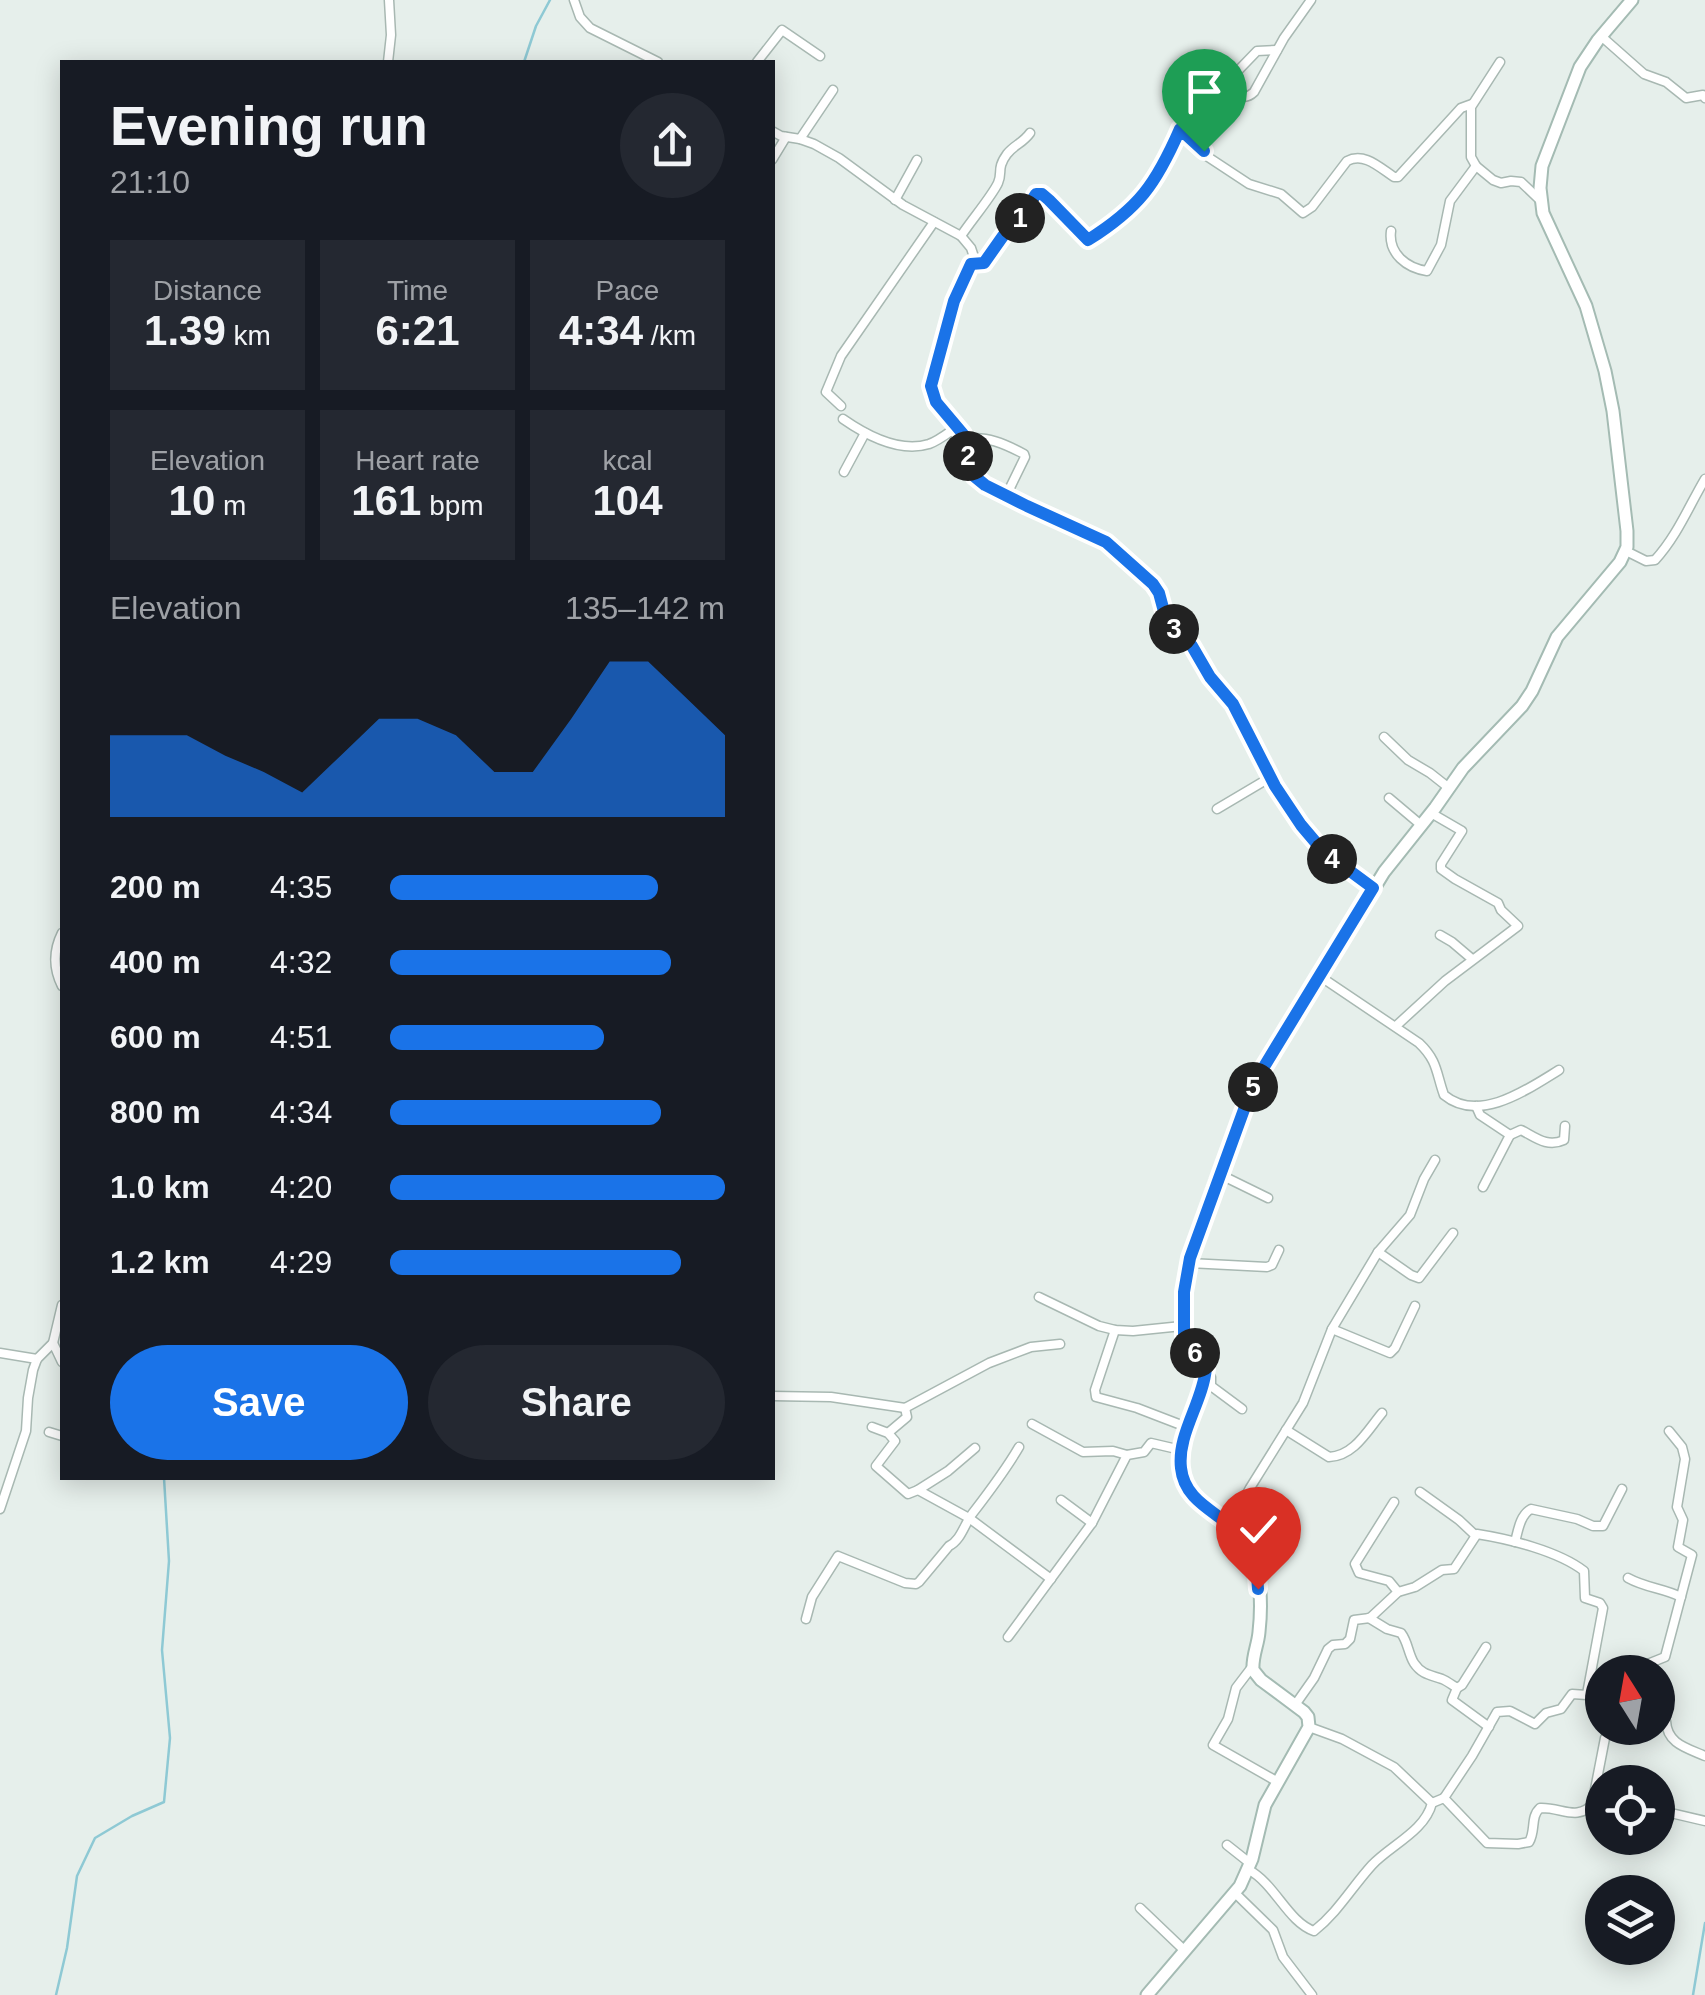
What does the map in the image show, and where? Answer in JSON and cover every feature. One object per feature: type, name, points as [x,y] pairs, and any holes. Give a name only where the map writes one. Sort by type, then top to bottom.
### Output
[{"type":"street","points":[[388,60],[389,0]]},
{"type":"street","points":[[574,0],[580,17],[590,28],[654,60]]},
{"type":"street","points":[[971,264],[984,263],[1038,193],[1085,239],[1130,211],[1148,190],[1198,102],[1229,90],[1249,97],[1311,0]]},
{"type":"street","points":[[1278,1782],[1213,1745],[1228,1719],[1236,1688],[1252,1666],[1260,1620],[1256,1568],[1248,1544],[1204,1507],[1186,1486],[1181,1471],[1182,1450],[1206,1373],[1204,1362],[1185,1343],[1182,1326],[1189,1262],[1257,1080],[1373,888],[1470,760],[1522,706],[1556,637],[1626,551],[1626,522],[1608,383],[1589,314],[1548,224],[1541,201],[1541,172],[1575,78],[1601,36],[1632,0]]},
{"type":"street","points":[[758,60],[783,30],[820,56]]},
{"type":"street","points":[[1601,36],[1644,74],[1666,82],[1686,98],[1705,98]]},
{"type":"street","points":[[1229,90],[1228,81],[1257,51],[1277,50]]},
{"type":"street","points":[[1180,129],[1208,156],[1249,184],[1281,194],[1303,213],[1352,158],[1364,158],[1398,177],[1461,108],[1472,104],[1500,62]]},
{"type":"street","points":[[800,139],[834,90]]},
{"type":"street","points":[[1472,104],[1470,148],[1476,166],[1498,182],[1521,182],[1541,201]]},
{"type":"street","points":[[775,132],[800,139],[839,158],[895,200],[961,236],[973,251],[954,301],[931,386],[936,402],[965,440],[974,476],[1006,496],[1106,542],[1153,584],[1166,619],[1192,646],[1210,677],[1233,704],[1288,807],[1323,851],[1373,888]]},
{"type":"street","points":[[961,236],[1000,181],[999,168],[1008,152],[1024,144],[1030,133]]},
{"type":"street","points":[[775,155],[786,137]]},
{"type":"street","points":[[895,200],[916,160]]},
{"type":"street","points":[[1391,232],[1396,256],[1418,270],[1428,271],[1441,245],[1450,202],[1476,166]]},
{"type":"street","points":[[841,406],[826,392],[841,356],[934,222]]},
{"type":"street","points":[[843,419],[865,433],[894,443],[922,446],[958,426]]},
{"type":"street","points":[[844,472],[865,433]]},
{"type":"street","points":[[965,440],[984,439],[1024,454],[1006,496]]},
{"type":"street","points":[[1626,551],[1646,561],[1655,560],[1672,539],[1705,479]]},
{"type":"street","points":[[1384,737],[1408,760],[1449,788]]},
{"type":"street","points":[[1217,809],[1271,777]]},
{"type":"street","points":[[1389,798],[1421,824]]},
{"type":"street","points":[[1396,1026],[1518,926],[1498,903],[1441,868],[1462,832],[1432,812]]},
{"type":"street","points":[[1440,935],[1472,960]]},
{"type":"street","points":[[60,937],[54,961],[60,982]]},
{"type":"street","points":[[1321,977],[1430,1053],[1443,1092],[1464,1105],[1476,1106],[1517,1095],[1560,1070]]},
{"type":"street","points":[[1476,1106],[1480,1116],[1510,1135]]},
{"type":"street","points":[[1482,1188],[1510,1135],[1521,1130],[1542,1141],[1558,1143],[1564,1140],[1565,1126]]},
{"type":"street","points":[[1230,1525],[1303,1403],[1332,1329],[1378,1252],[1410,1215],[1436,1160]]},
{"type":"street","points":[[1219,1174],[1268,1198]]},
{"type":"street","points":[[1378,1252],[1419,1278],[1454,1234]]},
{"type":"street","points":[[1189,1262],[1267,1267],[1272,1266],[1279,1250]]},
{"type":"street","points":[[1038,1298],[1115,1330],[1182,1326]]},
{"type":"street","points":[[1332,1329],[1390,1354],[1414,1306]]},
{"type":"street","points":[[0,1509],[26,1431],[30,1379],[37,1359],[53,1343],[60,1313]]},
{"type":"street","points":[[1115,1330],[1096,1386],[1096,1397],[1188,1428]]},
{"type":"street","points":[[53,1343],[60,1358]]},
{"type":"street","points":[[775,1396],[831,1397],[905,1408],[1031,1346],[1060,1344]]},
{"type":"street","points":[[0,1353],[37,1359]]},
{"type":"street","points":[[1206,1373],[1211,1376],[1213,1388],[1242,1408]]},
{"type":"street","points":[[888,1434],[907,1418],[905,1408]]},
{"type":"street","points":[[1286,1430],[1334,1458],[1348,1453],[1382,1412]]},
{"type":"street","points":[[1032,1424],[1084,1452],[1113,1451],[1127,1455],[1144,1452],[1152,1443],[1182,1450]]},
{"type":"street","points":[[872,1427],[895,1442],[877,1468],[907,1494],[948,1470],[975,1448]]},
{"type":"street","points":[[1669,1431],[1680,1444],[1685,1459],[1677,1508],[1683,1520],[1678,1547],[1705,1558]]},
{"type":"street","points":[[49,1432],[60,1435]]},
{"type":"street","points":[[806,1619],[812,1597],[835,1557],[916,1584],[956,1543],[968,1518],[1000,1479],[1019,1447]]},
{"type":"street","points":[[1008,1637],[1092,1523],[1127,1455]]},
{"type":"street","points":[[1515,1542],[1522,1518],[1531,1509],[1602,1526],[1622,1489]]},
{"type":"street","points":[[918,1490],[968,1518],[1052,1579]]},
{"type":"street","points":[[1420,1492],[1475,1535]]},
{"type":"street","points":[[1061,1500],[1092,1523]]},
{"type":"street","points":[[1394,1502],[1354,1564],[1359,1573],[1389,1580],[1398,1592]]},
{"type":"street","points":[[1475,1535],[1527,1545],[1582,1569],[1586,1576],[1586,1598],[1603,1608],[1594,1655]]},
{"type":"street","points":[[1295,1705],[1328,1649],[1348,1642],[1354,1620],[1369,1618],[1398,1592],[1415,1587],[1444,1569],[1454,1569],[1475,1535]]},
{"type":"street","points":[[1666,1655],[1692,1555]]},
{"type":"street","points":[[1628,1578],[1681,1597]]},
{"type":"street","points":[[1369,1618],[1387,1630],[1401,1633],[1412,1660],[1423,1673],[1456,1688]]},
{"type":"street","points":[[1486,1648],[1456,1688],[1452,1700],[1489,1727]]},
{"type":"street","points":[[1146,1995],[1235,1892],[1250,1867],[1263,1810],[1309,1726],[1308,1716],[1261,1680],[1252,1666]]},
{"type":"street","points":[[1432,1803],[1444,1798],[1500,1710],[1534,1724],[1546,1713],[1560,1710],[1572,1694],[1585,1694]]},
{"type":"street","points":[[1309,1726],[1394,1767],[1432,1803]]},
{"type":"street","points":[[1675,1741],[1682,1748],[1705,1756]]},
{"type":"street","points":[[1444,1798],[1490,1844],[1529,1842],[1534,1816],[1540,1808],[1585,1812]]},
{"type":"street","points":[[1226,1845],[1264,1879],[1299,1921],[1314,1931],[1340,1908],[1374,1864],[1422,1822],[1432,1803]]},
{"type":"street","points":[[1675,1814],[1705,1821]]},
{"type":"street","points":[[1235,1892],[1273,1930],[1284,1957],[1312,1995]]},
{"type":"street","points":[[1140,1908],[1186,1951]]},
{"type":"waterway","points":[[525,60],[550,0]]},
{"type":"waterway","points":[[56,1995],[77,1876],[95,1838],[164,1802],[170,1738],[162,1650],[169,1561],[164,1480]]},
{"type":"waterway","points":[[1693,1995],[1705,1923]]},
{"type":"route","points":[[1204,151],[1180,129],[1148,190],[1130,211],[1088,240],[1049,200],[1036,194],[984,263],[971,264],[954,301],[931,386],[936,402],[963,434],[969,464],[978,480],[1106,542],[1153,584],[1166,619],[1192,646],[1210,677],[1229,697],[1275,786],[1301,825],[1323,851],[1373,888],[1257,1080],[1233,1135],[1186,1276],[1184,1336],[1186,1345],[1206,1368],[1184,1440],[1182,1475],[1200,1504],[1247,1542],[1258,1589]]}]
